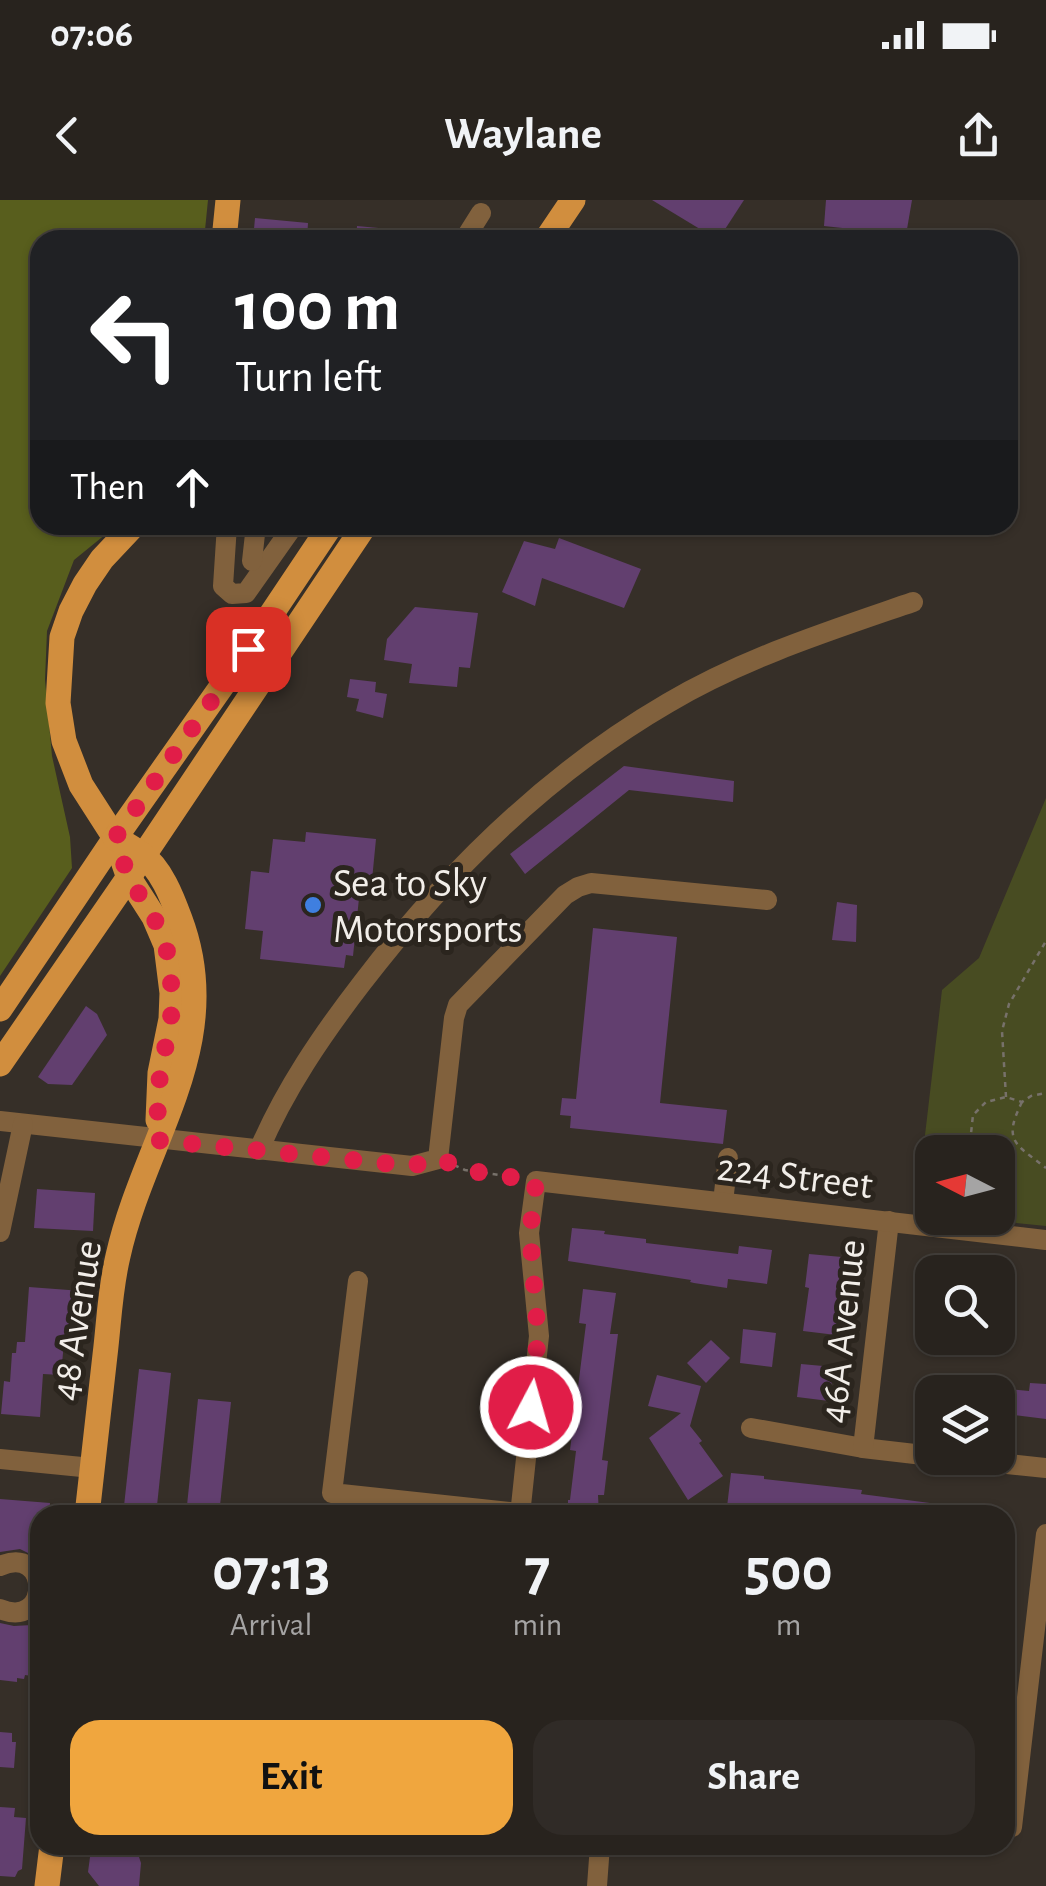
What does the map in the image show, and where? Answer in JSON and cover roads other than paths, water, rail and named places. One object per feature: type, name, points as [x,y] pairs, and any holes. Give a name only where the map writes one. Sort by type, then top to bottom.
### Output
[{"type":"main road","points":[[225,230],[228,200]]},
{"type":"main road","points":[[553,230],[574,200]]},
{"type":"main road","name":"48 Avenue","points":[[125,535],[84,584],[71,611],[62,637],[58,703],[64,741],[81,786],[115,838],[129,878],[166,945],[171,1020],[160,1073],[156,1140]]},
{"type":"main road","points":[[0,1009],[324,535]]},
{"type":"main road","points":[[0,1064],[358,535]]},
{"type":"main road","name":"48 Avenue","points":[[88,1505],[114,1276],[122,1238],[182,1076],[195,990],[186,933],[159,873],[144,855],[115,838]]},
{"type":"main road","points":[[47,1886],[51,1855]]},
{"type":"street","points":[[470,230],[481,213]]},
{"type":"street","points":[[227,535],[223,586],[232,594],[246,592],[287,535]]},
{"type":"street","points":[[252,561],[255,535]]},
{"type":"street","points":[[259,1150],[296,1078],[348,1002],[446,882],[522,808],[598,747],[670,702],[776,650],[913,602]]},
{"type":"street","points":[[0,1121],[412,1166],[438,1158],[458,1005],[566,895],[590,883],[767,900]]},
{"type":"street","points":[[0,1232],[23,1124]]},
{"type":"street","points":[[723,1202],[728,1158]]},
{"type":"street","name":"224 Street","points":[[521,1505],[538,1336],[530,1233],[536,1181],[1046,1240]]},
{"type":"street","name":"46A Avenue","points":[[863,1448],[889,1221]]},
{"type":"street","points":[[358,1281],[332,1493],[439,1505]]},
{"type":"street","points":[[751,1428],[915,1454]]},
{"type":"street","points":[[0,1459],[92,1468]]},
{"type":"street","points":[[1015,1465],[1046,1468]]},
{"type":"street","points":[[1015,1779],[1046,1534]]},
{"type":"street","points":[[0,1566],[12,1561],[30,1567]]},
{"type":"street","points":[[0,1609],[13,1613],[30,1607]]},
{"type":"street","points":[[597,1886],[599,1855]]},
{"type":"place","name":"Sea to Sky Motorsports","points":[[313,905]]}]
